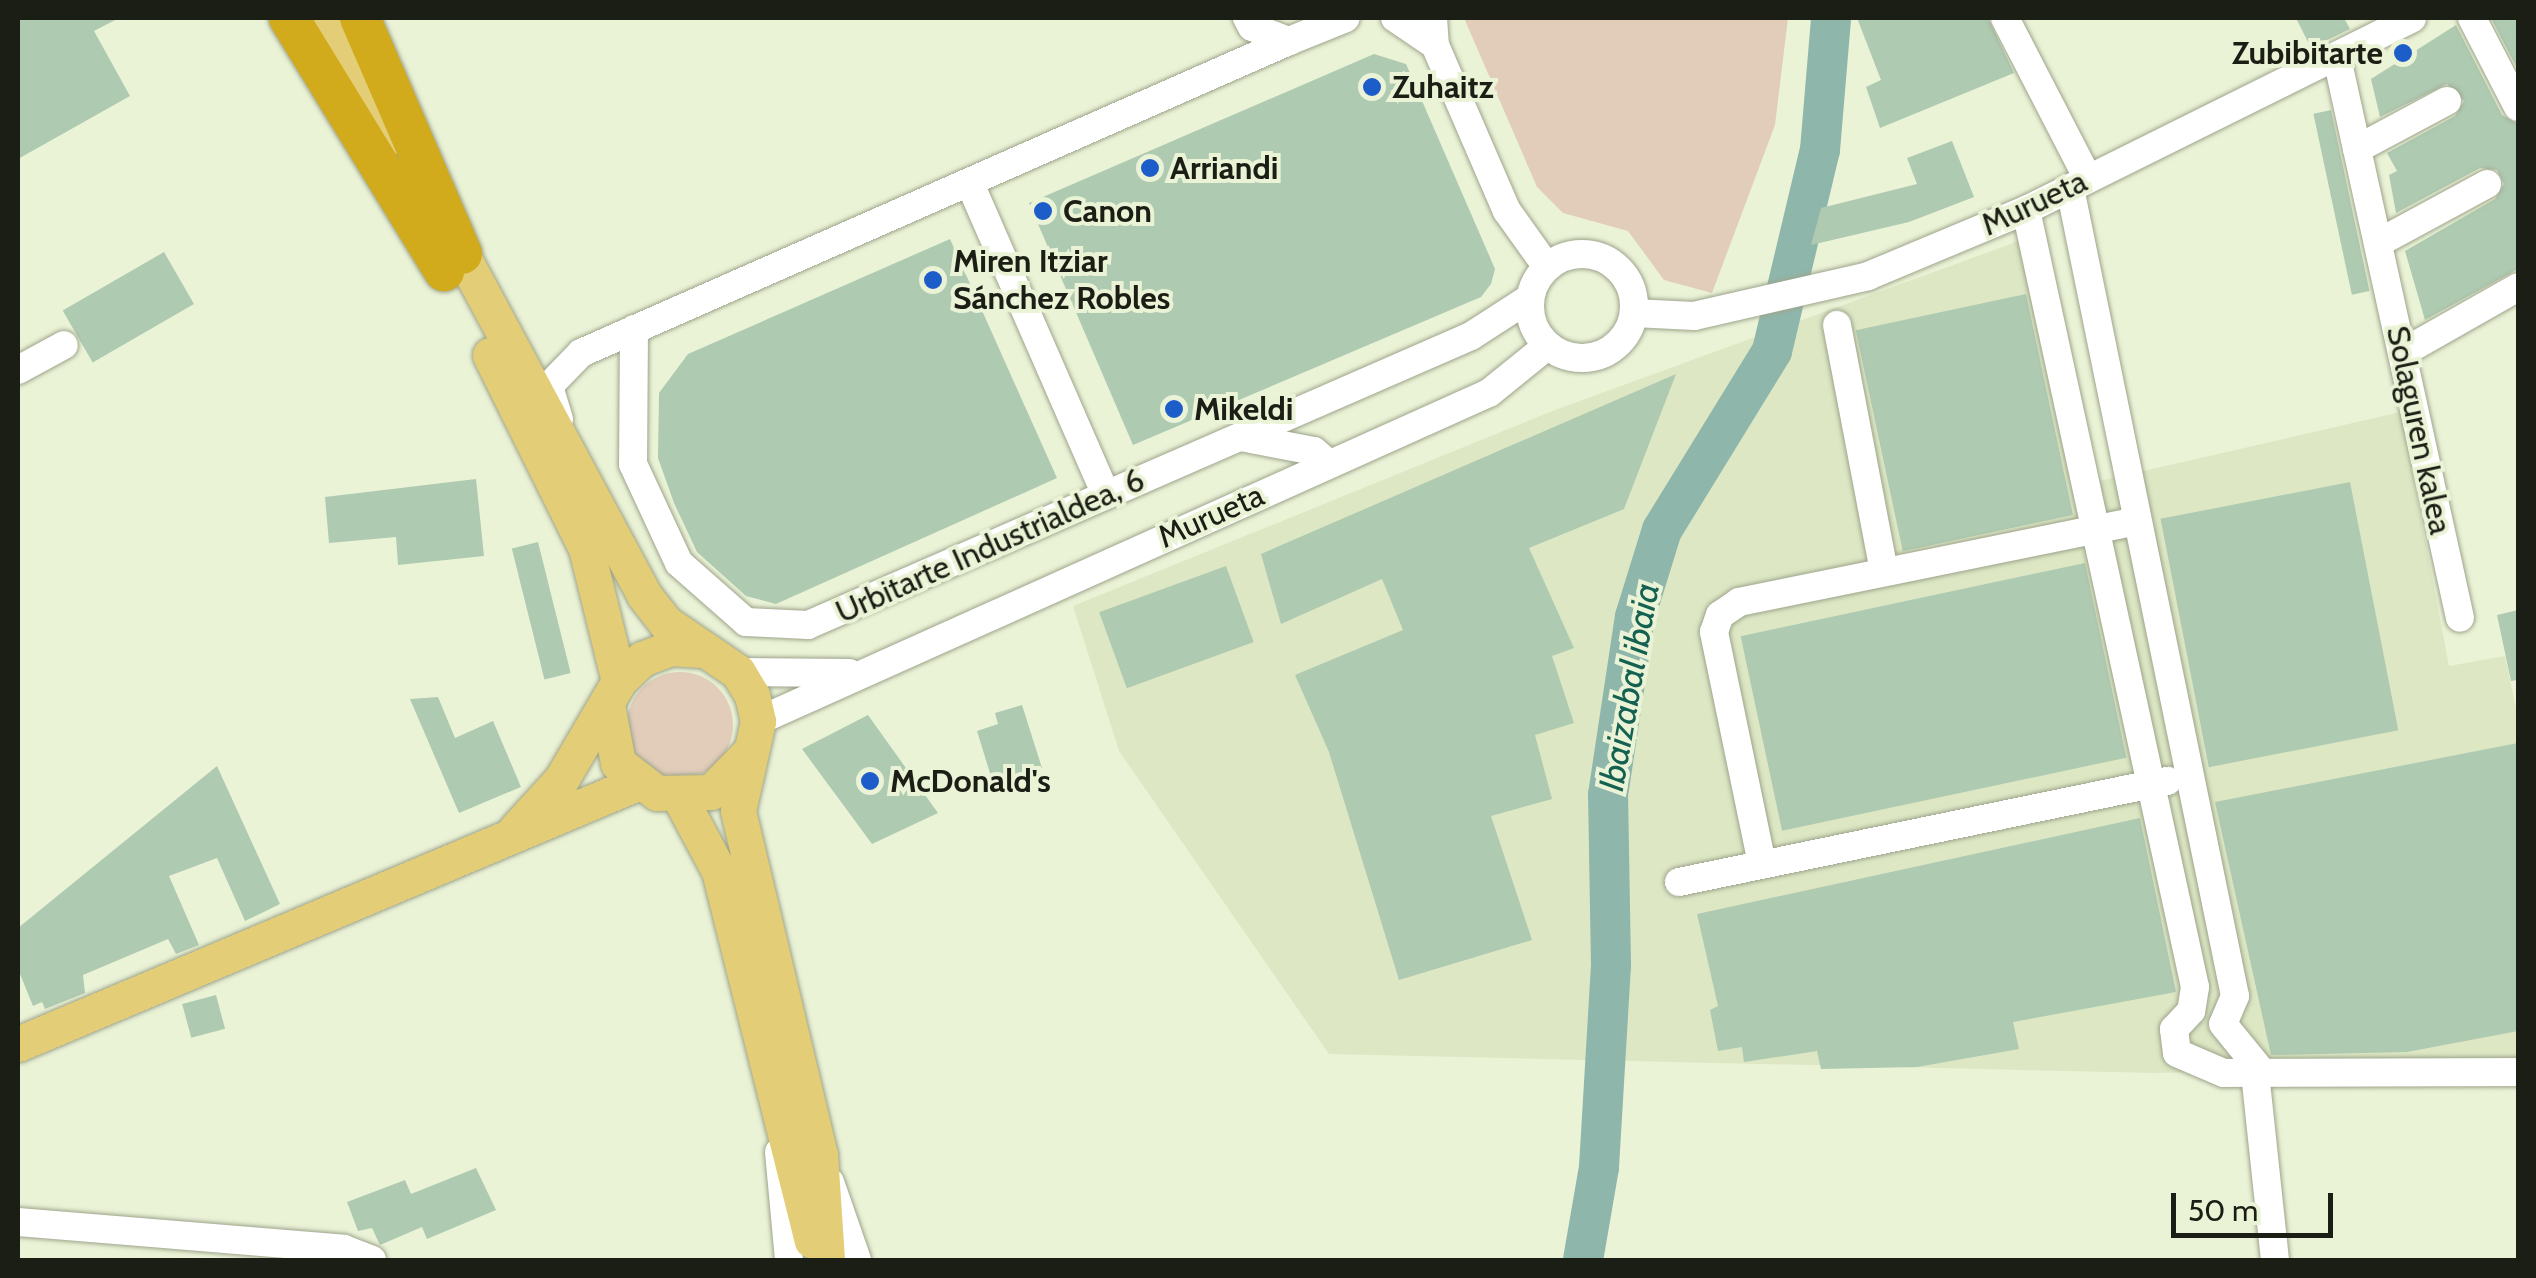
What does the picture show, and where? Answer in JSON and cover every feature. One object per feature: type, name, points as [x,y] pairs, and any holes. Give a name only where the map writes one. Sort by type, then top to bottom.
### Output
[{"type":"highway","points":[[289,18],[453,262]]},
{"type":"highway","points":[[360,18],[453,262]]},
{"type":"main road","points":[[326,18],[453,262],[586,548],[614,695],[608,738],[637,783],[680,798],[711,792],[738,773],[756,733]]},
{"type":"main road","points":[[453,262],[567,450],[644,595],[702,650],[738,672],[756,733],[738,810],[820,1154],[828,1260]]},
{"type":"main road","points":[[512,833],[562,780],[614,695],[656,654],[702,650]]},
{"type":"main road","points":[[18,1044],[637,783]]},
{"type":"main road","points":[[680,798],[719,871],[776,1121],[818,1260]]},
{"type":"street","points":[[1247,18],[1252,28],[1289,41]]},
{"type":"street","points":[[567,450],[549,386],[581,353],[971,186],[1346,18]]},
{"type":"street","points":[[1396,18],[1434,31],[1515,227],[1547,268]]},
{"type":"street","points":[[2005,18],[2079,183],[2136,521],[2235,996],[2223,1024],[2220,1054],[2199,1064]]},
{"type":"street","name":"Murueta","points":[[1634,313],[1671,319],[1868,276],[2026,210],[2412,18]]},
{"type":"street","points":[[2472,18],[2518,107]]},
{"type":"street","name":"Solaguren kalea","points":[[2337,58],[2460,618]]},
{"type":"street","points":[[2357,148],[2447,101]]},
{"type":"street","points":[[2378,243],[2487,184]]},
{"type":"street","points":[[971,186],[1106,496]]},
{"type":"street","points":[[2026,210],[2195,987],[2191,1011]]},
{"type":"street","points":[[1575,254],[1606,260],[1628,282],[1634,313],[1607,352],[1576,359],[1546,346],[1530,298],[1547,268],[1575,254]]},
{"type":"street","points":[[2402,352],[2518,287]]},
{"type":"street","name":"Urbitarte Industrialdea, 6","points":[[634,329],[633,464],[679,563],[746,622],[808,625],[1471,336],[1530,298]]},
{"type":"street","points":[[1837,325],[1884,572]]},
{"type":"street","points":[[18,370],[64,345]]},
{"type":"street","name":"Murueta","points":[[756,733],[866,672],[1489,392],[1546,346]]},
{"type":"street","points":[[1241,436],[1314,451],[1329,464]]},
{"type":"street","points":[[1762,864],[1714,632],[1720,615],[1740,602],[2136,521]]},
{"type":"street","name":"Murueta","points":[[738,672],[866,672]]},
{"type":"street","points":[[1679,882],[2188,776]]},
{"type":"street","points":[[2275,1260],[2259,1072],[2223,1024],[2209,1012],[2191,1011],[2178,1021],[2174,1045],[2199,1064],[2259,1072],[2518,1072]]},
{"type":"street","points":[[776,1121],[788,1260]]},
{"type":"street","points":[[820,1154],[858,1260]]},
{"type":"street","points":[[18,1222],[193,1249],[344,1250],[372,1260]]},
{"type":"shaded area","points":[[1464,18],[1788,18],[1775,125],[1712,293],[1664,280],[1628,231],[1563,213],[1537,187]]},
{"type":"shaded area","points":[[2027,238],[2078,486],[2401,412],[2449,666],[2505,656],[2518,717],[2518,1065],[2154,1073],[1329,1054],[1119,751],[1073,606],[1555,410]]},
{"type":"shaded area","points":[[680,672],[700,676],[718,687],[729,705],[733,725],[729,745],[718,763],[700,774],[680,778],[660,774],[642,763],[631,745],[627,725],[631,705],[642,687],[660,676]]},
{"type":"building","points":[[18,18],[119,18],[94,31],[130,96],[18,159]]},
{"type":"building","points":[[1857,18],[1988,18],[2014,73],[1880,128],[1866,87],[1881,80]]},
{"type":"building","points":[[2296,18],[2344,18],[2350,29],[2311,48]]},
{"type":"building","points":[[2491,18],[2518,18],[2518,70]]},
{"type":"building","points":[[2456,25],[2502,115],[2518,124],[2518,269],[2425,320],[2405,251],[2495,199],[2504,184],[2497,170],[2480,168],[2396,213],[2389,175],[2397,171],[2387,153],[2455,116],[2464,101],[2447,84],[2380,117],[2371,79]]},
{"type":"building","points":[[1374,54],[1406,64],[1495,269],[1491,284],[1481,297],[1133,445],[1029,203]]},
{"type":"building","points":[[2331,110],[2369,291],[2352,295],[2313,114]]},
{"type":"building","points":[[1952,141],[1974,197],[1909,222],[1811,245],[1821,208],[1917,184],[1907,158]]},
{"type":"building","points":[[950,239],[1057,478],[776,604],[746,596],[697,552],[674,503],[658,458],[659,393],[688,354]]},
{"type":"building","points":[[164,252],[194,304],[93,362],[63,310]]},
{"type":"building","points":[[2026,294],[2073,515],[1903,551],[1856,330]]},
{"type":"building","points":[[1676,374],[1624,509],[1529,548],[1574,648],[1552,656],[1574,723],[1535,735],[1552,799],[1491,816],[1532,940],[1399,980],[1329,752],[1295,675],[1403,630],[1382,579],[1281,624],[1261,554]]},
{"type":"building","points":[[476,479],[484,556],[398,565],[396,537],[329,543],[325,497]]},
{"type":"building","points":[[2350,482],[2398,730],[2209,767],[2161,519]]},
{"type":"building","points":[[538,542],[571,673],[544,680],[512,549]]},
{"type":"building","points":[[2085,563],[2126,758],[1782,831],[1741,636]]},
{"type":"building","points":[[1226,566],[1254,642],[1127,688],[1099,612]]},
{"type":"building","points":[[2518,610],[2518,680],[2511,681],[2497,615]]},
{"type":"building","points":[[438,697],[455,738],[493,721],[521,787],[459,813],[410,699]]},
{"type":"building","points":[[1022,705],[1042,768],[993,783],[977,731],[998,724],[995,713]]},
{"type":"building","name":"McDonald's","points":[[868,715],[938,813],[872,844],[802,749]]},
{"type":"building","points":[[2518,743],[2518,1031],[2407,1052],[2271,1055],[2215,802]]},
{"type":"building","points":[[217,766],[280,904],[245,921],[217,858],[169,876],[199,945],[176,954],[168,939],[83,975],[85,993],[45,1009],[42,1002],[33,1006],[18,969],[18,928]]},
{"type":"building","points":[[2140,818],[2176,992],[2013,1022],[2019,1049],[1917,1067],[1821,1069],[1817,1051],[1744,1062],[1742,1047],[1718,1051],[1710,1010],[1718,1006],[1697,914]]},
{"type":"building","points":[[216,995],[225,1029],[191,1038],[182,1004]]},
{"type":"building","points":[[476,1168],[496,1210],[427,1239],[422,1227],[380,1245],[372,1228],[358,1231],[347,1202],[405,1180],[411,1194]]},
{"type":"waterway","name":"Ibaizabal ibaia","points":[[1583,1260],[1599,1167],[1611,965],[1608,795],[1635,617],[1662,530],[1772,351],[1820,150],[1831,18]]},
{"type":"place","name":"Zubibitarte","points":[[2403,53]]},
{"type":"place","name":"Zuhaitz","points":[[1372,87]]},
{"type":"place","name":"Arriandi","points":[[1150,168]]},
{"type":"place","name":"Canon","points":[[1043,211]]},
{"type":"place","name":"Miren Itziar Sánchez Robles","points":[[933,280]]},
{"type":"place","name":"Mikeldi","points":[[1174,409]]},
{"type":"place","name":"McDonald's","points":[[870,781]]}]
